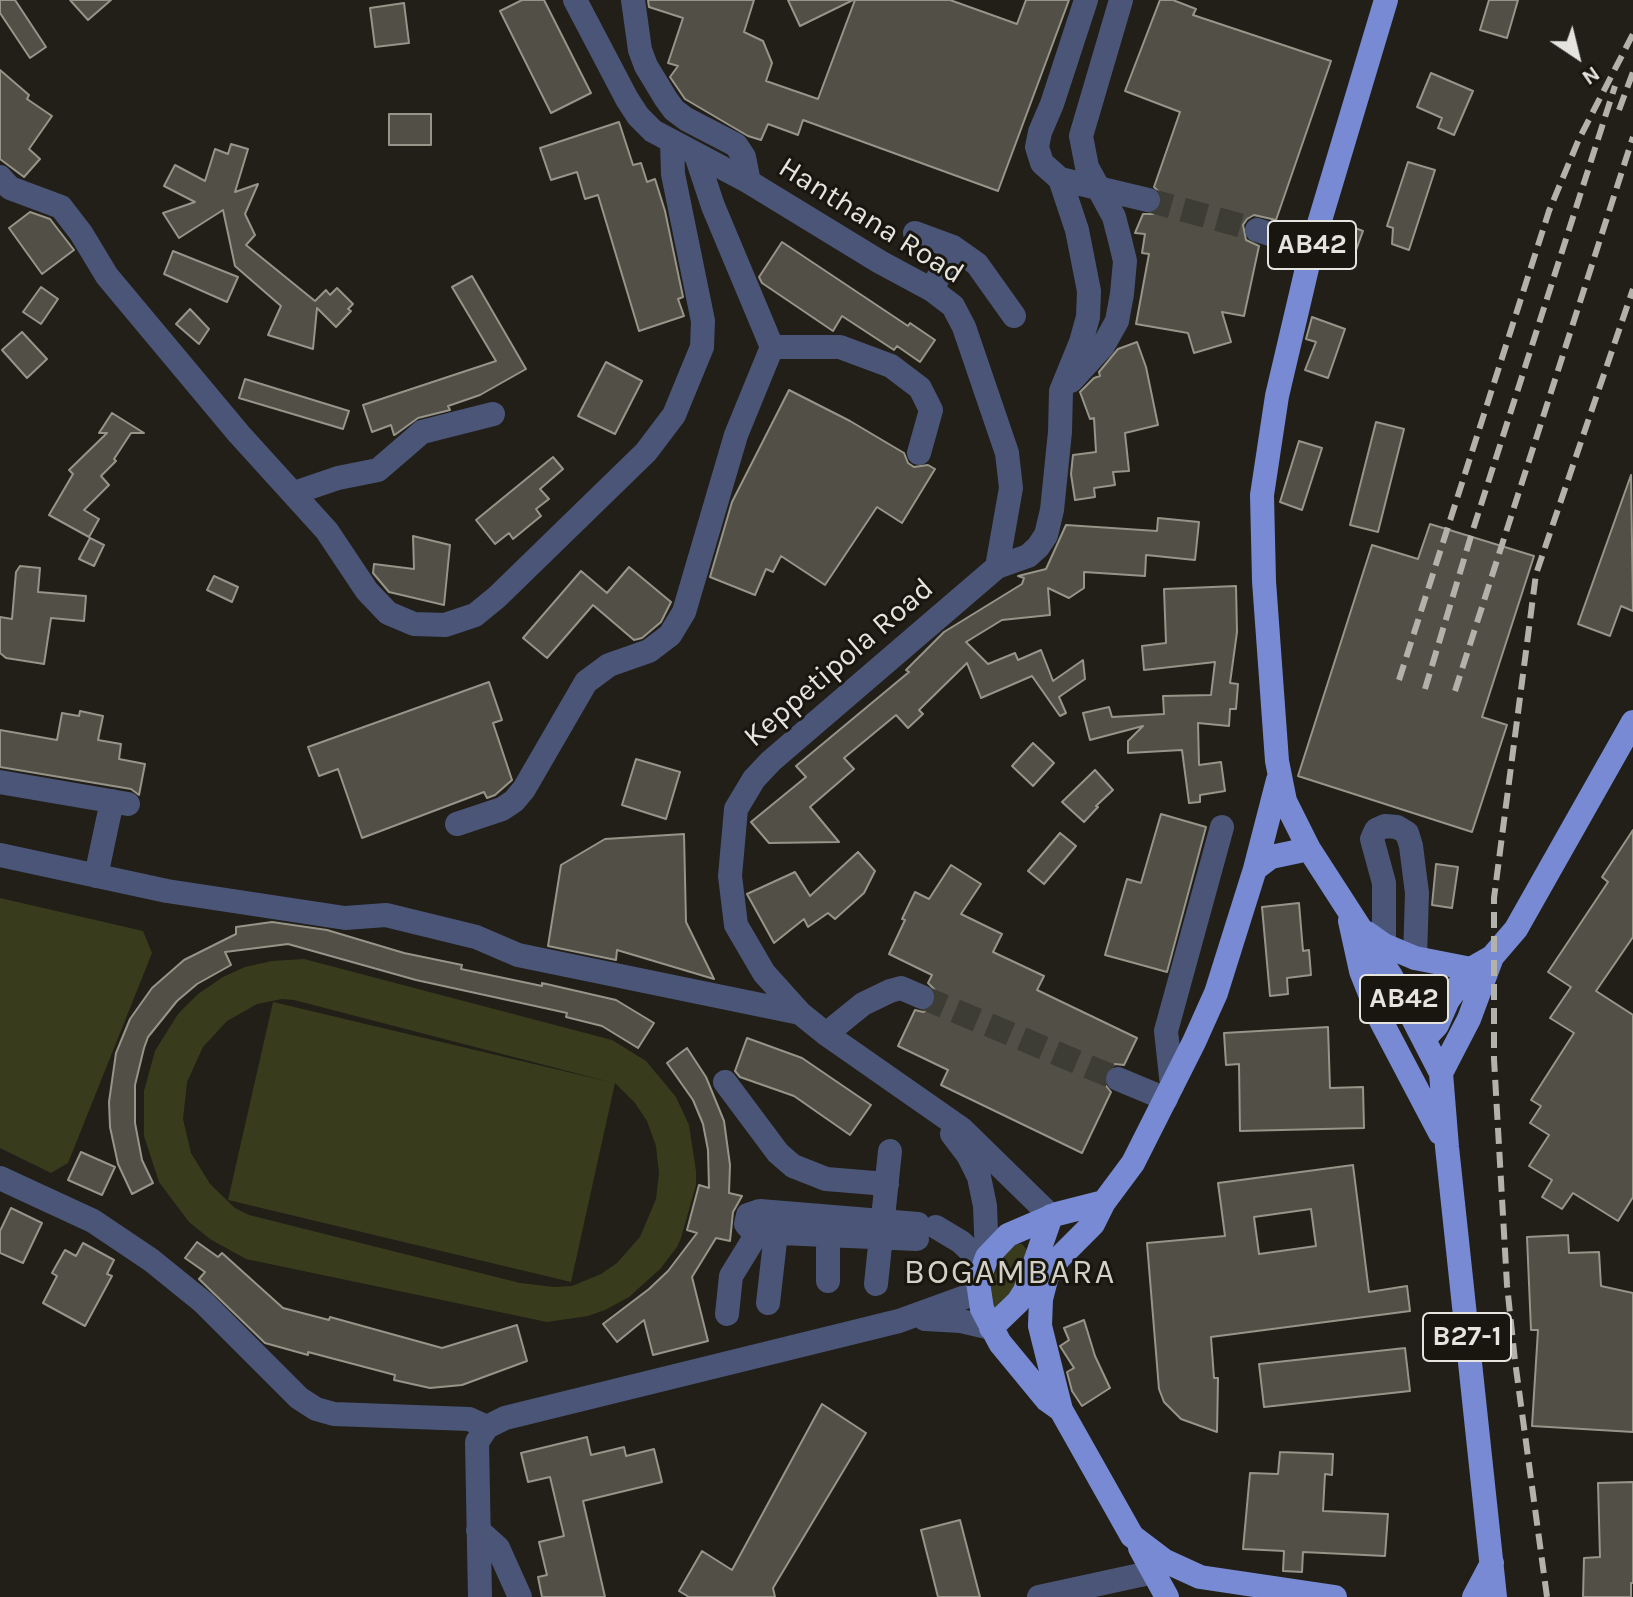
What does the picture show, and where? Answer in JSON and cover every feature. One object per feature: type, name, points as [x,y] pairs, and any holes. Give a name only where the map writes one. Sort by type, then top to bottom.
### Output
[{"type":"main road","name":"AB42","points":[[1386,0],[1312,247],[1277,396],[1262,495],[1264,581],[1279,777],[1285,801],[1309,849],[1362,929],[1425,1038],[1441,1073]]},
{"type":"main road","points":[[1425,1038],[1437,1025],[1448,1000],[1482,963],[1505,944],[1526,913],[1633,722]]},
{"type":"main road","points":[[1167,1597],[1061,1410],[1041,1337],[1039,1312],[1044,1286],[1053,1265],[1093,1224],[1104,1202],[1133,1163],[1216,993],[1255,869],[1279,777]]},
{"type":"main road","points":[[1255,869],[1271,857],[1309,849]]},
{"type":"main road","points":[[1347,907],[1361,971],[1380,1019],[1447,1147]]},
{"type":"main road","name":"AB42","points":[[1362,929],[1384,945],[1415,958],[1482,963]]},
{"type":"main road","points":[[1441,1073],[1469,1019],[1482,963]]},
{"type":"main road","name":"B27-1","points":[[1441,1073],[1495,1597]]},
{"type":"main road","points":[[1061,1410],[1047,1400],[1000,1343],[982,1309],[978,1282],[986,1261],[1008,1235],[1051,1216],[1104,1202]]},
{"type":"main road","points":[[991,1328],[1025,1291],[1051,1216]]},
{"type":"main road","points":[[1132,1536],[1165,1561],[1200,1577],[1217,1582],[1335,1597]]},
{"type":"main road","points":[[1474,1597],[1492,1563]]},
{"type":"street","name":"Hanthana Road","points":[[575,0],[638,116],[653,131],[749,182],[932,290],[953,306],[964,327],[1007,453],[1011,488],[997,567]]},
{"type":"street","points":[[633,0],[640,50],[666,99],[686,119],[736,145],[744,157],[749,182]]},
{"type":"street","points":[[1086,0],[1037,147],[1042,163],[1060,179],[1148,200]]},
{"type":"street","points":[[1061,391],[1103,346],[1117,321],[1122,294],[1125,261],[1120,240],[1114,217],[1087,167],[1081,136],[1121,0]]},
{"type":"street","points":[[0,177],[10,188],[61,207],[107,276],[239,434],[327,531],[367,591],[388,613],[414,624],[445,625],[475,615],[497,597],[646,452],[674,415],[702,347],[703,321],[673,174],[672,142]]},
{"type":"street","points":[[457,824],[502,809],[514,801],[586,682],[609,665],[649,651],[670,635],[684,612],[736,435],[772,347],[713,206],[696,155]]},
{"type":"street","points":[[1060,179],[1077,230],[1089,291],[1088,317],[1061,391]]},
{"type":"street","points":[[1257,230],[1312,247]]},
{"type":"street","points":[[915,233],[953,247],[977,264],[1014,316]]},
{"type":"street","points":[[932,290],[953,247]]},
{"type":"street","points":[[772,347],[840,347],[891,366],[920,388],[931,410],[919,453]]},
{"type":"street","name":"Keppetipola Road","points":[[1051,1216],[962,1129],[800,1013],[764,973],[736,925],[730,876],[736,809],[754,779],[997,567],[1028,556],[1038,547],[1046,535],[1052,510],[1061,391]]},
{"type":"street","points":[[294,493],[338,478],[378,470],[422,432],[434,427],[493,414]]},
{"type":"street","points":[[0,782],[120,803],[96,876]]},
{"type":"street","points":[[1384,945],[1384,883],[1372,839],[1376,830],[1385,826],[1397,827],[1407,833],[1414,861],[1417,893],[1415,958]]},
{"type":"street","points":[[1118,1079],[1169,1092],[1166,1031],[1222,827]]},
{"type":"street","points":[[0,855],[167,891],[345,918],[386,915],[476,937],[518,955],[800,1013]]},
{"type":"street","points":[[826,1034],[863,1004],[890,991],[901,988],[922,997]]},
{"type":"street","points":[[725,1082],[778,1153],[793,1166],[826,1179],[887,1184]]},
{"type":"street","name":"Keppetipola Road","points":[[934,1110],[968,1155],[979,1177],[985,1206],[986,1261]]},
{"type":"street","points":[[876,1284],[890,1151]]},
{"type":"street","points":[[0,1178],[93,1221],[151,1260],[203,1302],[299,1398],[316,1409],[334,1414],[469,1419],[487,1427]]},
{"type":"street","points":[[828,1225],[767,1232],[752,1231],[746,1224],[748,1215],[754,1212],[828,1225],[926,1232],[961,1242],[986,1261]]},
{"type":"street","points":[[828,1225],[828,1281]]},
{"type":"street","points":[[767,1232],[768,1303]]},
{"type":"street","points":[[727,1314],[731,1276],[767,1232]]},
{"type":"street","points":[[480,1597],[477,1442],[487,1427],[505,1418],[899,1321],[979,1292]]},
{"type":"street","points":[[899,1321],[948,1319],[991,1328]]},
{"type":"street","points":[[478,1530],[498,1548],[520,1597]]},
{"type":"street","points":[[1039,1597],[1154,1572]]},
{"type":"green space","points":[[0,898],[143,931],[152,953],[68,1163],[51,1173],[0,1148]]},
{"type":"green space","points":[[304,959],[612,1040],[646,1061],[676,1097],[689,1125],[696,1185],[677,1247],[660,1269],[629,1297],[588,1316],[547,1322],[246,1259],[210,1239],[189,1222],[159,1182],[144,1136],[144,1091],[155,1051],[178,1014],[198,994],[223,977],[245,967]],"holes":[[[282,999],[614,1083],[273,1002],[228,1200],[571,1282],[615,1083],[635,1103],[647,1121],[656,1146],[659,1173],[656,1199],[640,1237],[617,1263],[601,1274],[572,1286],[554,1287],[520,1283],[249,1215],[235,1208],[210,1184],[191,1153],[183,1119],[187,1082],[203,1047],[227,1021],[257,1004]]]},
{"type":"green space","points":[[1016,1244],[1022,1244],[1028,1251],[1024,1282],[996,1309],[991,1306],[990,1284],[1003,1256]]},
{"type":"building","points":[[0,0],[15,0],[46,47],[30,58],[0,13]]},
{"type":"building","points":[[70,0],[111,0],[88,20]]},
{"type":"building","points":[[522,0],[544,0],[591,93],[551,113],[500,11]]},
{"type":"building","points":[[648,0],[754,0],[744,32],[763,41],[772,63],[766,81],[818,99],[855,0],[950,0],[1017,24],[1026,0],[1069,0],[998,191],[803,120],[798,135],[768,124],[761,140],[748,136],[685,99],[670,77],[678,66],[668,63],[683,18],[649,7]]},
{"type":"building","points":[[788,0],[853,0],[800,26]]},
{"type":"building","points":[[1160,0],[1173,0],[1196,9],[1193,15],[1331,61],[1276,220],[1254,215],[1243,225],[1246,240],[1259,246],[1244,316],[1222,312],[1231,342],[1194,353],[1188,333],[1136,324],[1149,254],[1142,253],[1145,234],[1135,233],[1143,214],[1153,214],[1162,204],[1162,195],[1154,187],[1180,112],[1125,91]]},
{"type":"building","points":[[1489,0],[1518,0],[1507,38],[1480,30]]},
{"type":"building","points":[[404,3],[409,43],[375,47],[370,8]]},
{"type":"building","points":[[0,70],[29,95],[27,99],[52,116],[29,149],[40,159],[24,177],[0,159]]},
{"type":"building","points":[[1431,73],[1473,91],[1454,135],[1438,128],[1442,118],[1417,107]]},
{"type":"building","points":[[389,114],[431,114],[431,145],[389,145]]},
{"type":"building","points":[[619,122],[633,165],[641,163],[647,182],[655,179],[683,297],[678,299],[684,316],[639,331],[598,195],[585,199],[577,172],[551,180],[540,148]]},
{"type":"building","points":[[231,144],[248,149],[235,192],[258,184],[245,214],[255,235],[246,245],[315,301],[326,290],[330,295],[337,288],[353,304],[348,309],[351,311],[336,327],[317,308],[313,349],[268,335],[281,306],[235,266],[223,210],[179,238],[163,213],[195,202],[164,186],[175,165],[205,181],[215,149],[228,154]]},
{"type":"building","points":[[1408,162],[1435,170],[1409,250],[1392,244],[1393,228],[1387,226]]},
{"type":"building","points":[[30,212],[50,219],[74,250],[42,274],[9,228]]},
{"type":"building","points":[[1339,222],[1363,231],[1351,264],[1327,255]]},
{"type":"building","points":[[782,242],[908,326],[910,323],[935,340],[920,362],[897,346],[894,350],[842,316],[833,331],[762,283],[759,277]]},
{"type":"building","points":[[173,251],[238,277],[227,302],[164,274]]},
{"type":"building","points":[[472,276],[526,369],[480,395],[448,406],[450,410],[418,418],[394,435],[391,425],[372,432],[363,405],[496,361],[452,287]]},
{"type":"building","points":[[41,287],[58,299],[41,324],[23,312]]},
{"type":"building","points":[[190,309],[209,329],[199,344],[176,324]]},
{"type":"building","points":[[1312,317],[1345,329],[1328,378],[1305,370],[1316,342],[1306,339]]},
{"type":"building","points":[[22,332],[47,359],[27,378],[2,350]]},
{"type":"building","points":[[1137,342],[1146,367],[1158,425],[1125,433],[1129,471],[1113,472],[1115,485],[1094,488],[1095,497],[1075,500],[1071,474],[1073,455],[1096,452],[1094,418],[1090,419],[1080,392],[1100,376],[1099,372],[1118,349]]},
{"type":"building","points":[[606,362],[642,381],[615,434],[578,416]]},
{"type":"building","points":[[245,379],[349,411],[343,429],[239,398]]},
{"type":"building","points":[[789,390],[904,453],[908,463],[914,467],[928,465],[935,469],[902,523],[877,507],[825,585],[781,556],[773,572],[766,569],[755,595],[710,577],[732,502]]},
{"type":"building","points":[[112,413],[144,433],[131,433],[114,459],[116,461],[101,476],[109,485],[84,510],[99,519],[89,537],[49,515],[73,474],[69,470],[107,433],[99,433]]},
{"type":"building","points":[[1376,422],[1404,429],[1378,532],[1350,525]]},
{"type":"building","points":[[1299,441],[1322,448],[1302,510],[1280,502]]},
{"type":"building","points":[[553,457],[563,469],[540,489],[549,499],[536,509],[541,516],[513,539],[509,533],[495,544],[476,520]]},
{"type":"building","points":[[1631,475],[1633,611],[1621,606],[1610,636],[1578,624]]},
{"type":"building","points":[[1158,518],[1199,522],[1195,560],[1146,555],[1145,576],[1084,572],[1084,588],[1069,598],[1048,588],[1050,615],[1002,620],[966,642],[988,664],[1015,653],[1018,660],[1041,650],[1053,681],[1083,660],[1085,679],[1059,697],[1066,713],[1060,716],[1032,676],[981,698],[967,663],[919,710],[923,714],[908,728],[896,715],[844,758],[854,769],[810,807],[839,842],[769,843],[751,822],[806,777],[796,766],[909,672],[906,670],[944,632],[1022,584],[1024,578],[1018,576],[1046,569],[1066,525],[1157,531]]},
{"type":"building","points":[[1430,524],[1534,556],[1482,717],[1507,725],[1472,832],[1298,776],[1372,545],[1418,559]]},
{"type":"building","points":[[413,536],[450,545],[444,605],[389,592],[373,573],[374,564],[414,569]]},
{"type":"building","points":[[90,538],[104,545],[94,566],[79,559]]},
{"type":"building","points":[[20,566],[40,568],[38,592],[86,596],[84,621],[51,618],[44,664],[6,658],[0,653],[0,617],[12,619],[16,572]]},
{"type":"building","points":[[629,567],[671,602],[661,622],[642,638],[634,640],[593,605],[547,658],[523,638],[581,571],[607,593]]},
{"type":"building","points":[[214,576],[238,587],[232,602],[207,590]]},
{"type":"building","points":[[1236,586],[1237,632],[1230,683],[1238,684],[1236,709],[1230,709],[1229,726],[1198,723],[1199,765],[1221,762],[1225,791],[1200,795],[1200,802],[1189,803],[1182,750],[1128,753],[1128,741],[1143,726],[1090,740],[1083,713],[1109,707],[1112,717],[1164,714],[1163,696],[1211,695],[1215,662],[1144,670],[1142,646],[1166,643],[1164,589]]},
{"type":"building","points":[[489,682],[502,720],[493,723],[512,780],[495,795],[487,798],[484,792],[362,838],[338,769],[319,776],[308,747]]},
{"type":"building","points":[[80,711],[103,716],[98,740],[121,744],[119,759],[145,764],[139,795],[131,789],[0,767],[0,730],[57,740],[62,713],[79,716]]},
{"type":"building","points":[[1033,743],[1054,763],[1033,786],[1012,766]]},
{"type":"building","points":[[636,759],[680,772],[666,819],[622,805]]},
{"type":"building","points":[[1095,770],[1113,790],[1084,822],[1062,802]]},
{"type":"building","points":[[1161,814],[1206,827],[1167,972],[1105,955],[1127,879],[1141,883]]},
{"type":"building","points":[[1633,830],[1633,937],[1596,991],[1633,1015],[1633,1197],[1618,1221],[1573,1193],[1562,1209],[1542,1197],[1552,1180],[1529,1166],[1549,1135],[1530,1123],[1541,1106],[1531,1100],[1574,1033],[1550,1018],[1571,987],[1548,972],[1608,882],[1602,877]]},
{"type":"building","points":[[1060,833],[1076,846],[1044,884],[1028,871]]},
{"type":"building","points":[[684,834],[686,922],[714,979],[617,950],[616,960],[548,946],[561,865],[605,839]]},
{"type":"building","points":[[858,852],[875,871],[864,893],[835,919],[828,913],[808,927],[804,919],[774,943],[747,894],[795,872],[810,896]]},
{"type":"building","points":[[1436,864],[1458,867],[1452,908],[1432,905]]},
{"type":"building","points":[[951,865],[981,884],[961,914],[1002,934],[993,952],[1044,976],[1037,990],[1137,1038],[1124,1065],[1115,1064],[1105,1073],[1103,1082],[1111,1092],[1082,1153],[941,1085],[948,1070],[898,1046],[915,1010],[923,1012],[930,1009],[937,996],[928,983],[932,975],[889,954],[915,892],[929,899]]},
{"type":"building","points":[[1299,903],[1303,951],[1309,950],[1311,975],[1287,978],[1288,994],[1270,996],[1262,907]]},
{"type":"building","points":[[272,922],[327,930],[404,953],[462,965],[461,969],[616,1000],[654,1023],[638,1048],[602,1026],[566,1017],[567,1013],[416,980],[288,944],[225,952],[231,965],[197,984],[177,1001],[148,1037],[135,1085],[135,1123],[142,1160],[153,1183],[132,1194],[118,1164],[110,1127],[109,1102],[116,1053],[130,1019],[152,988],[184,960],[236,934],[236,927]]},
{"type":"building","points":[[1328,1027],[1330,1088],[1363,1087],[1364,1128],[1240,1131],[1239,1064],[1226,1065],[1224,1033]]},
{"type":"building","points":[[747,1038],[802,1058],[871,1105],[850,1135],[794,1096],[740,1077],[735,1071]]},
{"type":"building","points":[[687,1048],[706,1077],[724,1121],[730,1165],[729,1193],[742,1196],[733,1212],[730,1241],[716,1238],[692,1277],[708,1341],[653,1355],[644,1320],[617,1342],[603,1324],[668,1271],[697,1233],[687,1230],[699,1185],[709,1188],[708,1150],[703,1124],[693,1100],[667,1063]]},
{"type":"building","points":[[81,1152],[115,1167],[102,1195],[68,1180]]},
{"type":"building","points":[[1353,1165],[1369,1292],[1407,1286],[1410,1311],[1211,1337],[1214,1378],[1218,1378],[1217,1432],[1181,1419],[1164,1402],[1159,1389],[1147,1243],[1225,1236],[1218,1183]],"holes":[[[1311,1209],[1316,1246],[1259,1254],[1254,1217]]]},
{"type":"building","points":[[11,1208],[42,1223],[23,1263],[0,1253],[0,1231]]},
{"type":"building","points":[[1568,1235],[1569,1253],[1599,1252],[1601,1286],[1633,1293],[1633,1432],[1532,1426],[1538,1330],[1531,1330],[1527,1237]]},
{"type":"building","points":[[197,1242],[218,1257],[222,1253],[283,1308],[329,1320],[330,1317],[442,1348],[517,1325],[527,1361],[462,1385],[430,1388],[394,1380],[395,1375],[265,1343],[199,1279],[205,1272],[185,1258]]},
{"type":"building","points":[[83,1243],[114,1260],[107,1274],[112,1276],[85,1326],[43,1303],[57,1276],[52,1273],[65,1250],[76,1256]]},
{"type":"building","points":[[1084,1320],[1095,1356],[1110,1388],[1082,1406],[1072,1391],[1067,1372],[1074,1368],[1060,1346],[1069,1340],[1064,1328]]},
{"type":"building","points":[[1405,1348],[1410,1391],[1264,1407],[1259,1364]]},
{"type":"building","points":[[822,1404],[866,1433],[773,1588],[775,1597],[689,1597],[679,1591],[702,1551],[732,1570]]},
{"type":"building","points":[[587,1437],[591,1455],[624,1447],[626,1456],[654,1449],[662,1482],[583,1501],[605,1597],[542,1597],[538,1577],[547,1575],[539,1542],[564,1536],[550,1477],[528,1482],[521,1453]]},
{"type":"building","points":[[1280,1452],[1333,1454],[1332,1475],[1325,1474],[1323,1511],[1388,1514],[1385,1556],[1303,1552],[1302,1572],[1283,1571],[1284,1551],[1243,1549],[1250,1473],[1278,1474]]},
{"type":"building","points":[[1633,1482],[1631,1597],[1583,1597],[1584,1558],[1600,1557],[1598,1483]]},
{"type":"building","points":[[960,1520],[980,1597],[938,1597],[921,1530]]},
{"type":"tunnel","points":[[1148,200],[1257,230]]},
{"type":"tunnel","points":[[922,997],[1118,1079]]},
{"type":"railway","points":[[1399,680],[1549,211],[1579,139],[1633,34]]},
{"type":"railway","points":[[1619,110],[1633,72]]},
{"type":"railway","points":[[1425,689],[1615,86]]},
{"type":"railway","points":[[1455,691],[1633,137]]},
{"type":"railway","points":[[1547,1597],[1507,1285],[1494,1059],[1494,898],[1536,574],[1633,289]]},
{"type":"district","name":"BOGAMBARA","points":[[1010,1273]]}]
